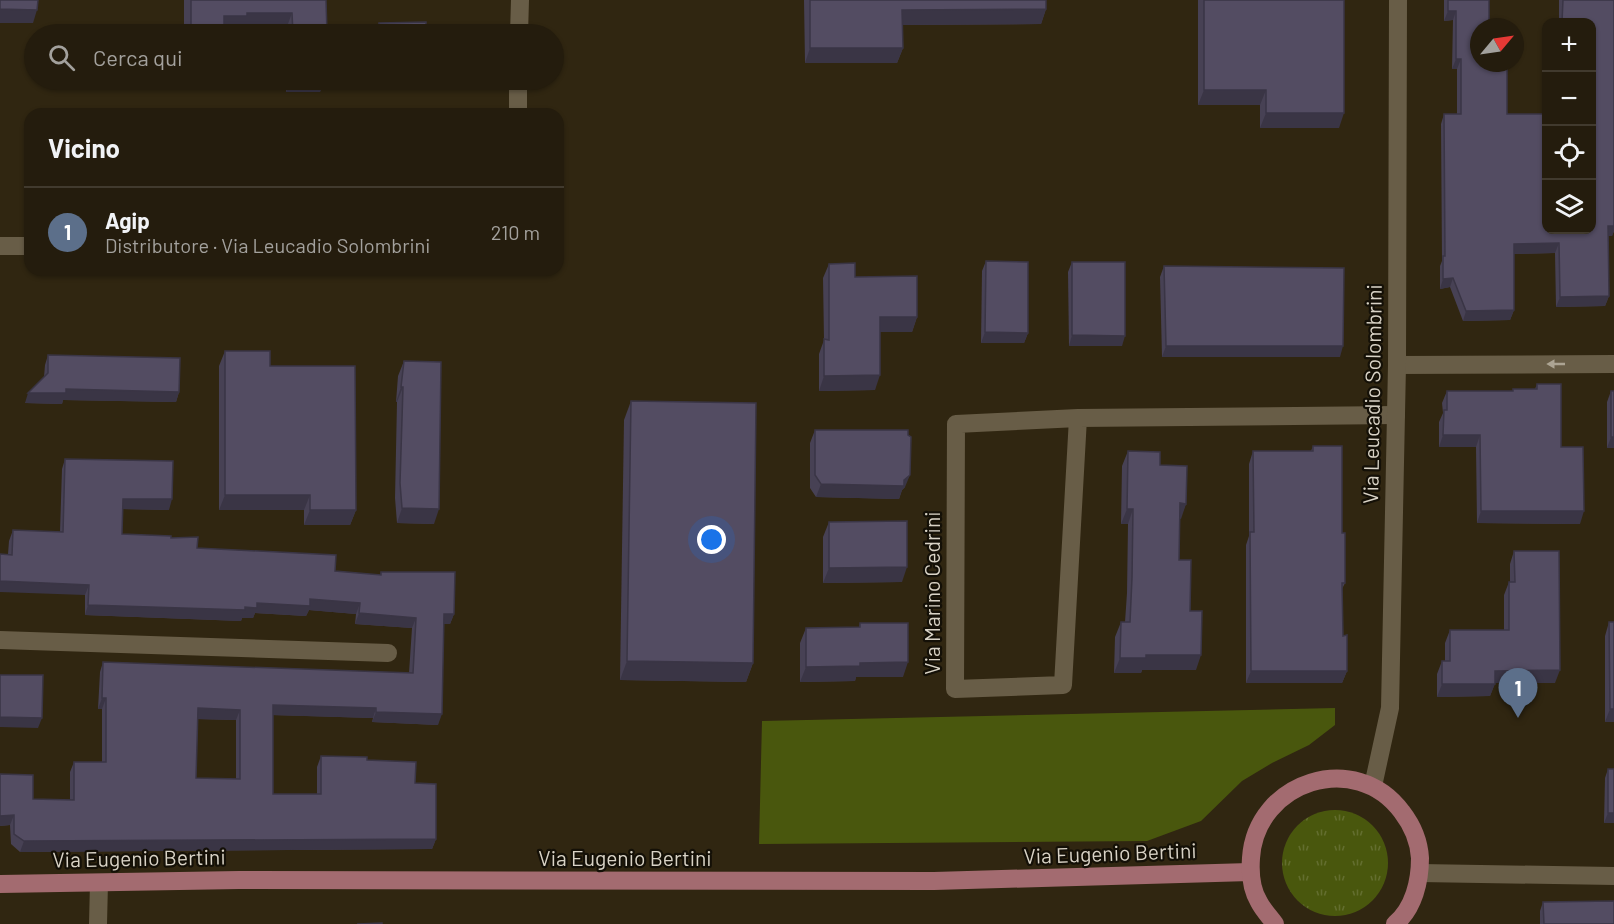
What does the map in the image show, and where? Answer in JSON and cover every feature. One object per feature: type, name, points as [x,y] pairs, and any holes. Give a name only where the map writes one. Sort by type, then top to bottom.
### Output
[{"type":"main road","points":[[1275,924],[1258,900],[1250,872],[1252,842],[1265,814],[1286,793],[1314,780],[1344,778],[1373,786],[1395,801],[1410,822],[1419,847],[1420,873],[1413,899],[1395,924]]},
{"type":"main road","name":"Via Eugenio Bertini","points":[[0,884],[239,880],[934,881],[1250,872]]},
{"type":"street","points":[[519,24],[520,0]]},
{"type":"street","name":"Via Leucadio Solombrini","points":[[1373,786],[1390,708],[1397,365],[1398,0]]},
{"type":"street","points":[[518,90],[518,108]]},
{"type":"street","points":[[0,246],[24,246]]},
{"type":"street","points":[[1397,365],[1614,364]]},
{"type":"street","name":"Via Marino Cedrini","points":[[1078,417],[1063,685],[955,689],[956,424],[1078,417],[1396,415]]},
{"type":"street","points":[[0,640],[388,653]]},
{"type":"street","points":[[1420,873],[1614,876]]},
{"type":"street","points":[[98,924],[99,883]]},
{"type":"green space","points":[[1335,708],[1335,725],[1309,745],[1242,781],[1201,821],[1147,841],[759,844],[762,721]]},
{"type":"green space","points":[[1335,810],[1355,814],[1373,825],[1384,843],[1388,863],[1384,883],[1373,901],[1355,912],[1335,916],[1315,912],[1297,901],[1286,883],[1282,863],[1286,843],[1297,825],[1315,814]]},
{"type":"building","points":[[0,0],[38,0],[37,10],[0,9]]},
{"type":"building","points":[[191,0],[326,0],[327,24],[293,24],[292,13],[247,13],[247,16],[224,16],[224,24],[191,24]]},
{"type":"building","points":[[810,0],[1046,0],[1046,9],[902,10],[903,48],[810,48]]},
{"type":"building","points":[[1204,0],[1344,0],[1344,113],[1266,113],[1266,90],[1204,90]]},
{"type":"building","points":[[1448,0],[1489,0],[1489,18],[1470,18],[1470,72],[1507,72],[1507,114],[1542,114],[1542,234],[1596,234],[1596,18],[1562,18],[1563,0],[1614,0],[1614,226],[1608,226],[1609,296],[1560,297],[1559,243],[1514,244],[1514,310],[1466,311],[1453,278],[1443,279],[1443,256],[1445,256],[1444,114],[1461,114],[1461,59],[1456,59],[1456,11],[1448,11]]},
{"type":"building","points":[[426,22],[426,24],[379,24]]},
{"type":"building","points":[[986,261],[1028,262],[1028,333],[985,332]]},
{"type":"building","points":[[1072,262],[1125,262],[1125,336],[1072,335]]},
{"type":"building","points":[[855,263],[855,277],[917,276],[917,317],[880,317],[880,375],[824,376],[824,339],[829,340],[829,264]]},
{"type":"building","points":[[1164,266],[1344,268],[1343,346],[1166,346]]},
{"type":"building","points":[[225,351],[270,351],[270,366],[355,366],[356,510],[310,510],[310,495],[225,495]]},
{"type":"building","points":[[48,355],[180,358],[179,392],[66,389],[66,393],[28,393],[48,373]]},
{"type":"building","points":[[404,361],[441,362],[439,509],[402,508],[400,483],[403,387],[401,387]]},
{"type":"building","points":[[1537,384],[1561,384],[1561,447],[1583,447],[1584,511],[1481,511],[1480,435],[1443,435],[1447,391],[1513,391],[1513,389],[1537,389]]},
{"type":"building","points":[[1611,391],[1614,391],[1614,437],[1611,437]]},
{"type":"building","points":[[631,401],[756,403],[753,663],[627,661]]},
{"type":"building","points":[[815,430],[908,430],[908,435],[911,437],[910,475],[904,480],[904,486],[821,484],[815,475]]},
{"type":"building","points":[[1313,446],[1342,446],[1342,533],[1345,533],[1345,583],[1342,583],[1343,636],[1347,635],[1347,671],[1251,671],[1250,532],[1254,532],[1253,451],[1313,451]]},
{"type":"building","points":[[1128,451],[1160,452],[1160,465],[1187,466],[1186,504],[1180,503],[1179,560],[1191,560],[1190,611],[1202,611],[1201,655],[1146,655],[1146,658],[1120,658],[1121,622],[1130,622],[1132,578],[1133,509],[1127,509]]},
{"type":"building","points":[[65,459],[173,461],[172,499],[123,499],[122,534],[171,536],[171,538],[198,537],[197,548],[336,555],[335,571],[381,575],[381,572],[455,572],[454,614],[444,614],[442,714],[376,712],[376,708],[273,705],[273,794],[321,794],[321,756],[367,757],[367,760],[416,762],[415,783],[436,784],[436,839],[24,841],[14,834],[14,815],[0,816],[0,774],[33,775],[33,799],[74,800],[74,762],[106,762],[106,698],[102,698],[103,662],[413,673],[416,618],[359,613],[360,603],[310,599],[310,606],[257,603],[257,608],[245,607],[245,610],[88,605],[89,585],[0,581],[0,554],[12,555],[13,530],[63,532]],"holes":[[[198,708],[240,710],[240,779],[196,778]]]},
{"type":"building","points":[[907,521],[907,567],[829,568],[829,522]]},
{"type":"building","points":[[1514,551],[1559,551],[1560,670],[1495,671],[1495,684],[1442,684],[1442,661],[1450,661],[1450,630],[1509,630],[1509,582],[1515,582]]},
{"type":"building","points":[[1609,622],[1614,622],[1614,709],[1610,709]]},
{"type":"building","points":[[860,623],[908,623],[908,662],[806,667],[806,628],[860,627]]},
{"type":"building","points":[[0,675],[43,675],[42,718],[0,717]]},
{"type":"building","points":[[1608,769],[1614,769],[1614,813],[1608,813]]},
{"type":"building","points":[[1614,901],[1614,924],[1544,924],[1543,902]]},
{"type":"place","name":"Agip","points":[[1518,718]]}]
